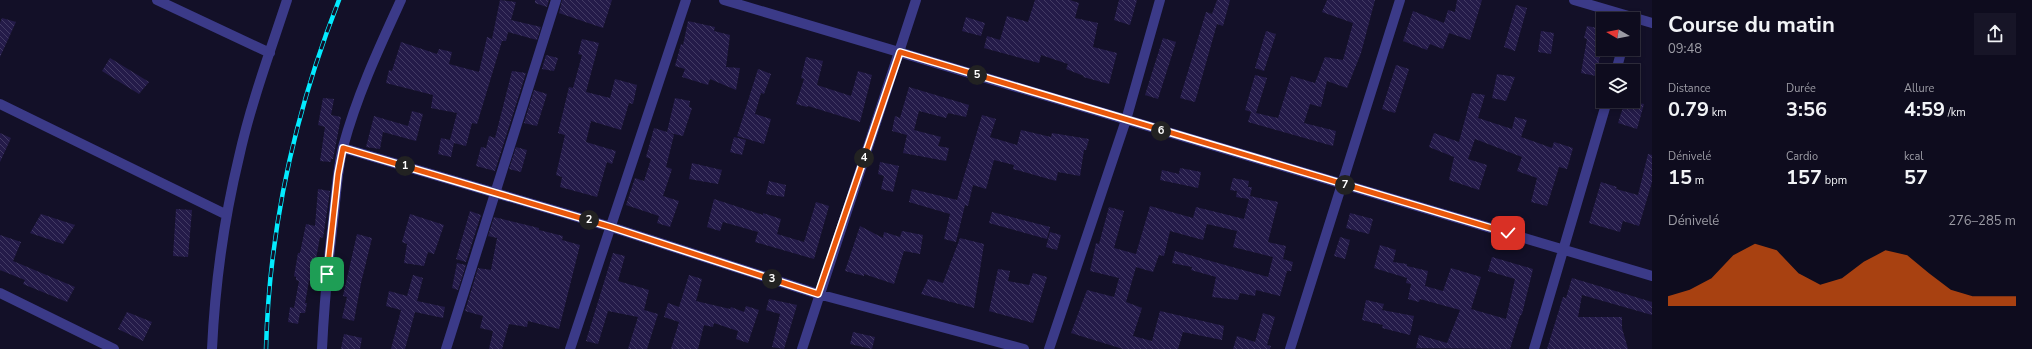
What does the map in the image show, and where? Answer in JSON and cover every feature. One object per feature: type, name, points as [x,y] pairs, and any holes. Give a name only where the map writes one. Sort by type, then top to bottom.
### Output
[{"type":"street","points":[[157,0],[270,53]]},
{"type":"street","points":[[212,349],[216,294],[227,216],[239,157],[287,0]]},
{"type":"street","points":[[322,349],[328,266],[338,174],[343,148],[355,107],[371,66],[401,0]]},
{"type":"street","points":[[446,349],[556,0]]},
{"type":"street","points":[[570,349],[686,0]]},
{"type":"street","points":[[724,0],[1652,276]]},
{"type":"street","points":[[802,349],[818,294],[900,52],[916,0]]},
{"type":"street","points":[[1049,349],[1126,120],[1160,0]]},
{"type":"street","points":[[1290,349],[1400,0]]},
{"type":"street","points":[[1574,0],[1613,12]]},
{"type":"street","points":[[1640,20],[1652,23]]},
{"type":"street","points":[[0,104],[227,216]]},
{"type":"street","points":[[1534,349],[1605,108]]},
{"type":"street","points":[[343,148],[611,227],[818,294],[1024,349]]},
{"type":"street","points":[[0,293],[114,349]]},
{"type":"building","points":[[500,0],[516,2],[511,20],[541,27],[537,40],[508,32],[506,41],[502,41],[477,124],[472,123],[466,146],[454,143],[451,157],[438,154],[441,138],[450,140],[457,113],[431,108],[433,95],[386,83],[389,70],[392,71],[401,42],[437,54],[439,49],[452,52],[449,64],[479,72],[487,37],[492,39]]},
{"type":"building","points":[[535,0],[549,0],[547,7],[535,3]]},
{"type":"building","points":[[562,0],[612,0],[603,28],[559,13]]},
{"type":"building","points":[[1035,0],[1070,0],[1079,3],[1075,18],[1098,23],[1093,47],[1117,53],[1109,84],[1083,77],[1084,76],[1066,69],[1068,64],[1041,55],[1039,63],[984,48],[987,36],[1000,40],[1007,16],[1028,22]]},
{"type":"building","points":[[1119,0],[1137,0],[1130,25],[1114,20]]},
{"type":"building","points":[[1217,0],[1230,0],[1223,26],[1217,24],[1195,102],[1180,98],[1206,12],[1212,14]]},
{"type":"building","points":[[1327,0],[1375,0],[1361,53],[1347,88],[1327,81],[1321,107],[1310,104],[1304,123],[1336,131],[1333,146],[1248,122],[1251,112],[1255,113],[1245,110],[1255,75],[1267,78],[1256,113],[1278,118],[1291,76],[1315,83],[1325,57],[1343,60],[1353,23],[1322,12]]},
{"type":"building","points":[[1457,0],[1482,0],[1470,40],[1449,33],[1443,49],[1430,44],[1427,50],[1403,41],[1413,11],[1444,23],[1448,10],[1455,12]]},
{"type":"building","points":[[1516,5],[1527,8],[1515,51],[1504,47]]},
{"type":"building","points":[[966,17],[985,23],[981,36],[962,31]]},
{"type":"building","points":[[2,18],[16,22],[0,57],[0,23]]},
{"type":"building","points":[[688,21],[715,27],[714,31],[730,35],[726,67],[740,68],[736,90],[710,79],[708,85],[682,77],[685,69],[675,66],[681,44],[683,45]]},
{"type":"building","points":[[1587,26],[1596,28],[1596,56],[1600,56],[1598,64],[1596,64],[1596,76],[1581,73],[1587,39],[1584,38]]},
{"type":"building","points":[[1266,31],[1276,34],[1264,71],[1255,68]]},
{"type":"building","points":[[1541,31],[1554,33],[1551,54],[1538,52]]},
{"type":"building","points":[[1163,38],[1176,42],[1158,99],[1145,95]]},
{"type":"building","points":[[582,39],[599,43],[586,92],[610,98],[615,79],[637,85],[633,104],[629,103],[621,130],[591,121],[586,142],[616,151],[612,164],[607,162],[597,197],[560,187],[562,177],[556,175],[565,135],[558,133],[569,87],[573,88],[582,55],[578,54]]},
{"type":"building","points":[[546,55],[558,58],[554,71],[542,69]]},
{"type":"building","points":[[806,57],[823,61],[817,85],[851,96],[858,71],[872,75],[860,122],[808,106],[796,104],[804,79],[801,78]]},
{"type":"building","points":[[110,58],[149,82],[139,94],[102,71]]},
{"type":"building","points":[[1396,65],[1409,69],[1395,113],[1382,109]]},
{"type":"building","points":[[758,69],[771,74],[764,94],[761,93],[755,114],[771,119],[764,144],[737,136]]},
{"type":"building","points":[[512,71],[526,73],[495,171],[476,166],[481,147],[486,148],[489,136],[495,138]]},
{"type":"building","points":[[1497,74],[1515,77],[1506,101],[1492,98]]},
{"type":"building","points":[[909,87],[969,105],[966,117],[948,113],[946,118],[919,111],[914,130],[941,137],[938,146],[949,148],[946,161],[903,153],[907,135],[892,131],[895,116],[900,118]]},
{"type":"building","points":[[534,90],[547,94],[537,126],[524,123]]},
{"type":"building","points":[[1472,93],[1485,95],[1478,118],[1512,129],[1515,117],[1527,120],[1521,137],[1552,148],[1554,142],[1573,148],[1567,169],[1559,167],[1547,206],[1531,202],[1537,178],[1517,171],[1522,157],[1475,139],[1468,159],[1487,165],[1479,190],[1449,180],[1454,157],[1429,147],[1434,133],[1459,142]]},
{"type":"building","points":[[323,98],[334,99],[331,115],[341,117],[333,159],[331,159],[331,162],[320,161],[325,127],[318,125]]},
{"type":"building","points":[[675,98],[690,101],[689,107],[692,108],[683,136],[670,133],[674,135],[666,167],[672,169],[663,196],[679,201],[670,227],[657,223],[659,216],[626,205],[635,178],[644,181],[651,159],[646,157],[654,128],[667,132]]},
{"type":"building","points":[[1640,103],[1644,104],[1637,129],[1618,123],[1623,108],[1640,108]]},
{"type":"building","points":[[412,111],[423,114],[416,141],[383,132],[380,149],[366,147],[374,116],[408,126]]},
{"type":"building","points":[[982,115],[996,119],[990,137],[1017,145],[1021,130],[1051,137],[1052,133],[1089,139],[1086,150],[1084,150],[1080,176],[1058,172],[1056,181],[1013,169],[1014,165],[994,160],[986,189],[973,185],[968,206],[965,205],[956,242],[944,239],[950,214],[909,202],[912,189],[957,200]]},
{"type":"building","points":[[0,133],[11,138],[0,162]]},
{"type":"building","points":[[734,137],[746,140],[742,155],[730,152]]},
{"type":"building","points":[[516,147],[527,150],[521,172],[509,169]]},
{"type":"building","points":[[1648,154],[1652,155],[1652,182],[1639,226],[1623,221],[1620,232],[1589,223],[1601,182],[1617,187],[1616,189],[1638,195]]},
{"type":"building","points":[[880,162],[899,166],[893,192],[881,189],[884,176],[878,174]]},
{"type":"building","points":[[692,163],[722,170],[718,184],[689,179]]},
{"type":"building","points":[[1180,168],[1201,172],[1198,188],[1160,180],[1162,170],[1179,174]]},
{"type":"building","points":[[1233,178],[1249,181],[1248,187],[1252,187],[1250,196],[1278,202],[1268,242],[1286,246],[1283,259],[1293,262],[1291,271],[1287,271],[1280,296],[1256,290],[1255,296],[1240,293],[1238,300],[1212,297],[1216,277],[1191,270],[1192,267],[1172,263],[1175,251],[1268,277],[1273,257],[1233,247],[1237,231],[1207,224],[1203,240],[1170,231],[1164,256],[1159,255],[1153,272],[1136,267],[1126,302],[1142,308],[1133,336],[1152,341],[1160,311],[1224,326],[1222,340],[1183,332],[1178,349],[1123,349],[1071,333],[1087,290],[1114,297],[1119,278],[1090,271],[1096,243],[1099,244],[1109,207],[1124,211],[1114,248],[1136,254],[1150,206],[1193,218],[1196,207],[1244,219],[1249,199],[1236,197],[1237,191],[1230,190]]},
{"type":"building","points":[[769,181],[786,185],[784,197],[766,194]]},
{"type":"building","points":[[318,189],[330,191],[323,238],[320,237],[316,259],[322,259],[320,282],[309,281],[305,303],[307,303],[305,313],[300,313],[298,324],[288,322],[290,307],[294,308],[299,281],[296,280],[296,277],[294,276],[298,253],[300,253],[306,224],[315,226]]},
{"type":"building","points":[[714,199],[763,215],[763,213],[781,219],[777,234],[804,242],[816,202],[829,206],[814,259],[755,242],[758,232],[723,222],[720,231],[707,227]]},
{"type":"building","points":[[176,209],[192,210],[188,257],[173,256]]},
{"type":"building","points":[[470,211],[481,215],[466,262],[456,259]]},
{"type":"building","points":[[992,212],[1050,227],[1047,239],[989,223]]},
{"type":"building","points":[[1350,213],[1373,219],[1369,234],[1346,228]]},
{"type":"building","points":[[41,214],[75,225],[63,244],[30,233]]},
{"type":"building","points":[[410,214],[444,225],[434,254],[428,252],[424,266],[404,263],[407,244],[402,242]]},
{"type":"building","points":[[494,217],[539,228],[539,230],[563,236],[562,240],[580,245],[559,329],[528,321],[527,327],[509,324],[502,349],[489,349],[493,331],[480,328],[483,316],[465,311],[478,268],[491,270],[497,238],[488,236]]},
{"type":"building","points":[[860,226],[883,238],[884,232],[900,237],[902,231],[923,235],[920,254],[904,251],[894,284],[864,274],[864,276],[845,271]]},
{"type":"building","points":[[1050,232],[1061,235],[1057,250],[1046,247]]},
{"type":"building","points":[[357,234],[372,238],[361,283],[354,321],[342,318],[347,297],[343,296]]},
{"type":"building","points":[[0,235],[21,242],[13,261],[75,287],[67,302],[23,284],[25,280],[0,270]]},
{"type":"building","points":[[1340,237],[1350,240],[1345,259],[1334,256]]},
{"type":"building","points":[[960,238],[984,244],[974,308],[921,294],[928,279],[943,283]]},
{"type":"building","points":[[1380,245],[1396,250],[1393,262],[1407,264],[1407,266],[1428,271],[1425,286],[1443,291],[1451,268],[1481,277],[1471,309],[1506,319],[1515,279],[1488,271],[1492,257],[1533,269],[1522,314],[1520,316],[1510,349],[1416,348],[1419,335],[1447,343],[1460,310],[1420,299],[1419,302],[1408,299],[1411,284],[1406,283],[1407,278],[1374,268]]},
{"type":"building","points":[[613,253],[625,256],[618,281],[649,290],[644,310],[658,314],[647,349],[628,349],[638,317],[608,311],[598,344],[586,341]]},
{"type":"building","points":[[457,263],[466,265],[458,290],[452,288]]},
{"type":"building","points":[[998,269],[1010,271],[1008,281],[1029,285],[1033,273],[1047,277],[1033,323],[989,311]]},
{"type":"building","points":[[413,275],[423,278],[417,301],[445,307],[443,318],[415,312],[405,349],[391,349],[401,310],[386,306],[389,291],[407,296]]},
{"type":"building","points":[[689,275],[702,279],[696,301],[730,309],[731,307],[744,312],[746,306],[759,310],[748,343],[736,339],[738,331],[714,323],[713,327],[704,325],[698,349],[671,349],[679,322],[664,317],[668,303],[679,307]]},
{"type":"building","points":[[1572,278],[1652,302],[1652,315],[1582,295],[1578,317],[1622,317],[1622,328],[1628,349],[1547,349],[1563,297],[1566,298]]},
{"type":"building","points":[[769,299],[797,305],[784,349],[772,347],[780,314],[766,310]]},
{"type":"building","points":[[1366,300],[1384,304],[1382,310],[1414,316],[1410,335],[1382,328],[1383,325],[1362,320]]},
{"type":"building","points":[[127,312],[152,322],[143,341],[118,329]]},
{"type":"building","points":[[1263,313],[1275,317],[1267,345],[1271,346],[1270,349],[1233,349],[1237,336],[1255,342]]},
{"type":"building","points":[[853,332],[875,337],[872,349],[850,344]]},
{"type":"building","points":[[344,334],[362,338],[360,349],[341,349]]},
{"type":"railway","points":[[266,349],[272,260],[287,172],[309,85],[339,0]]},
{"type":"route","points":[[327,274],[338,174],[343,148],[611,227],[818,294],[900,52],[1508,233]]}]
